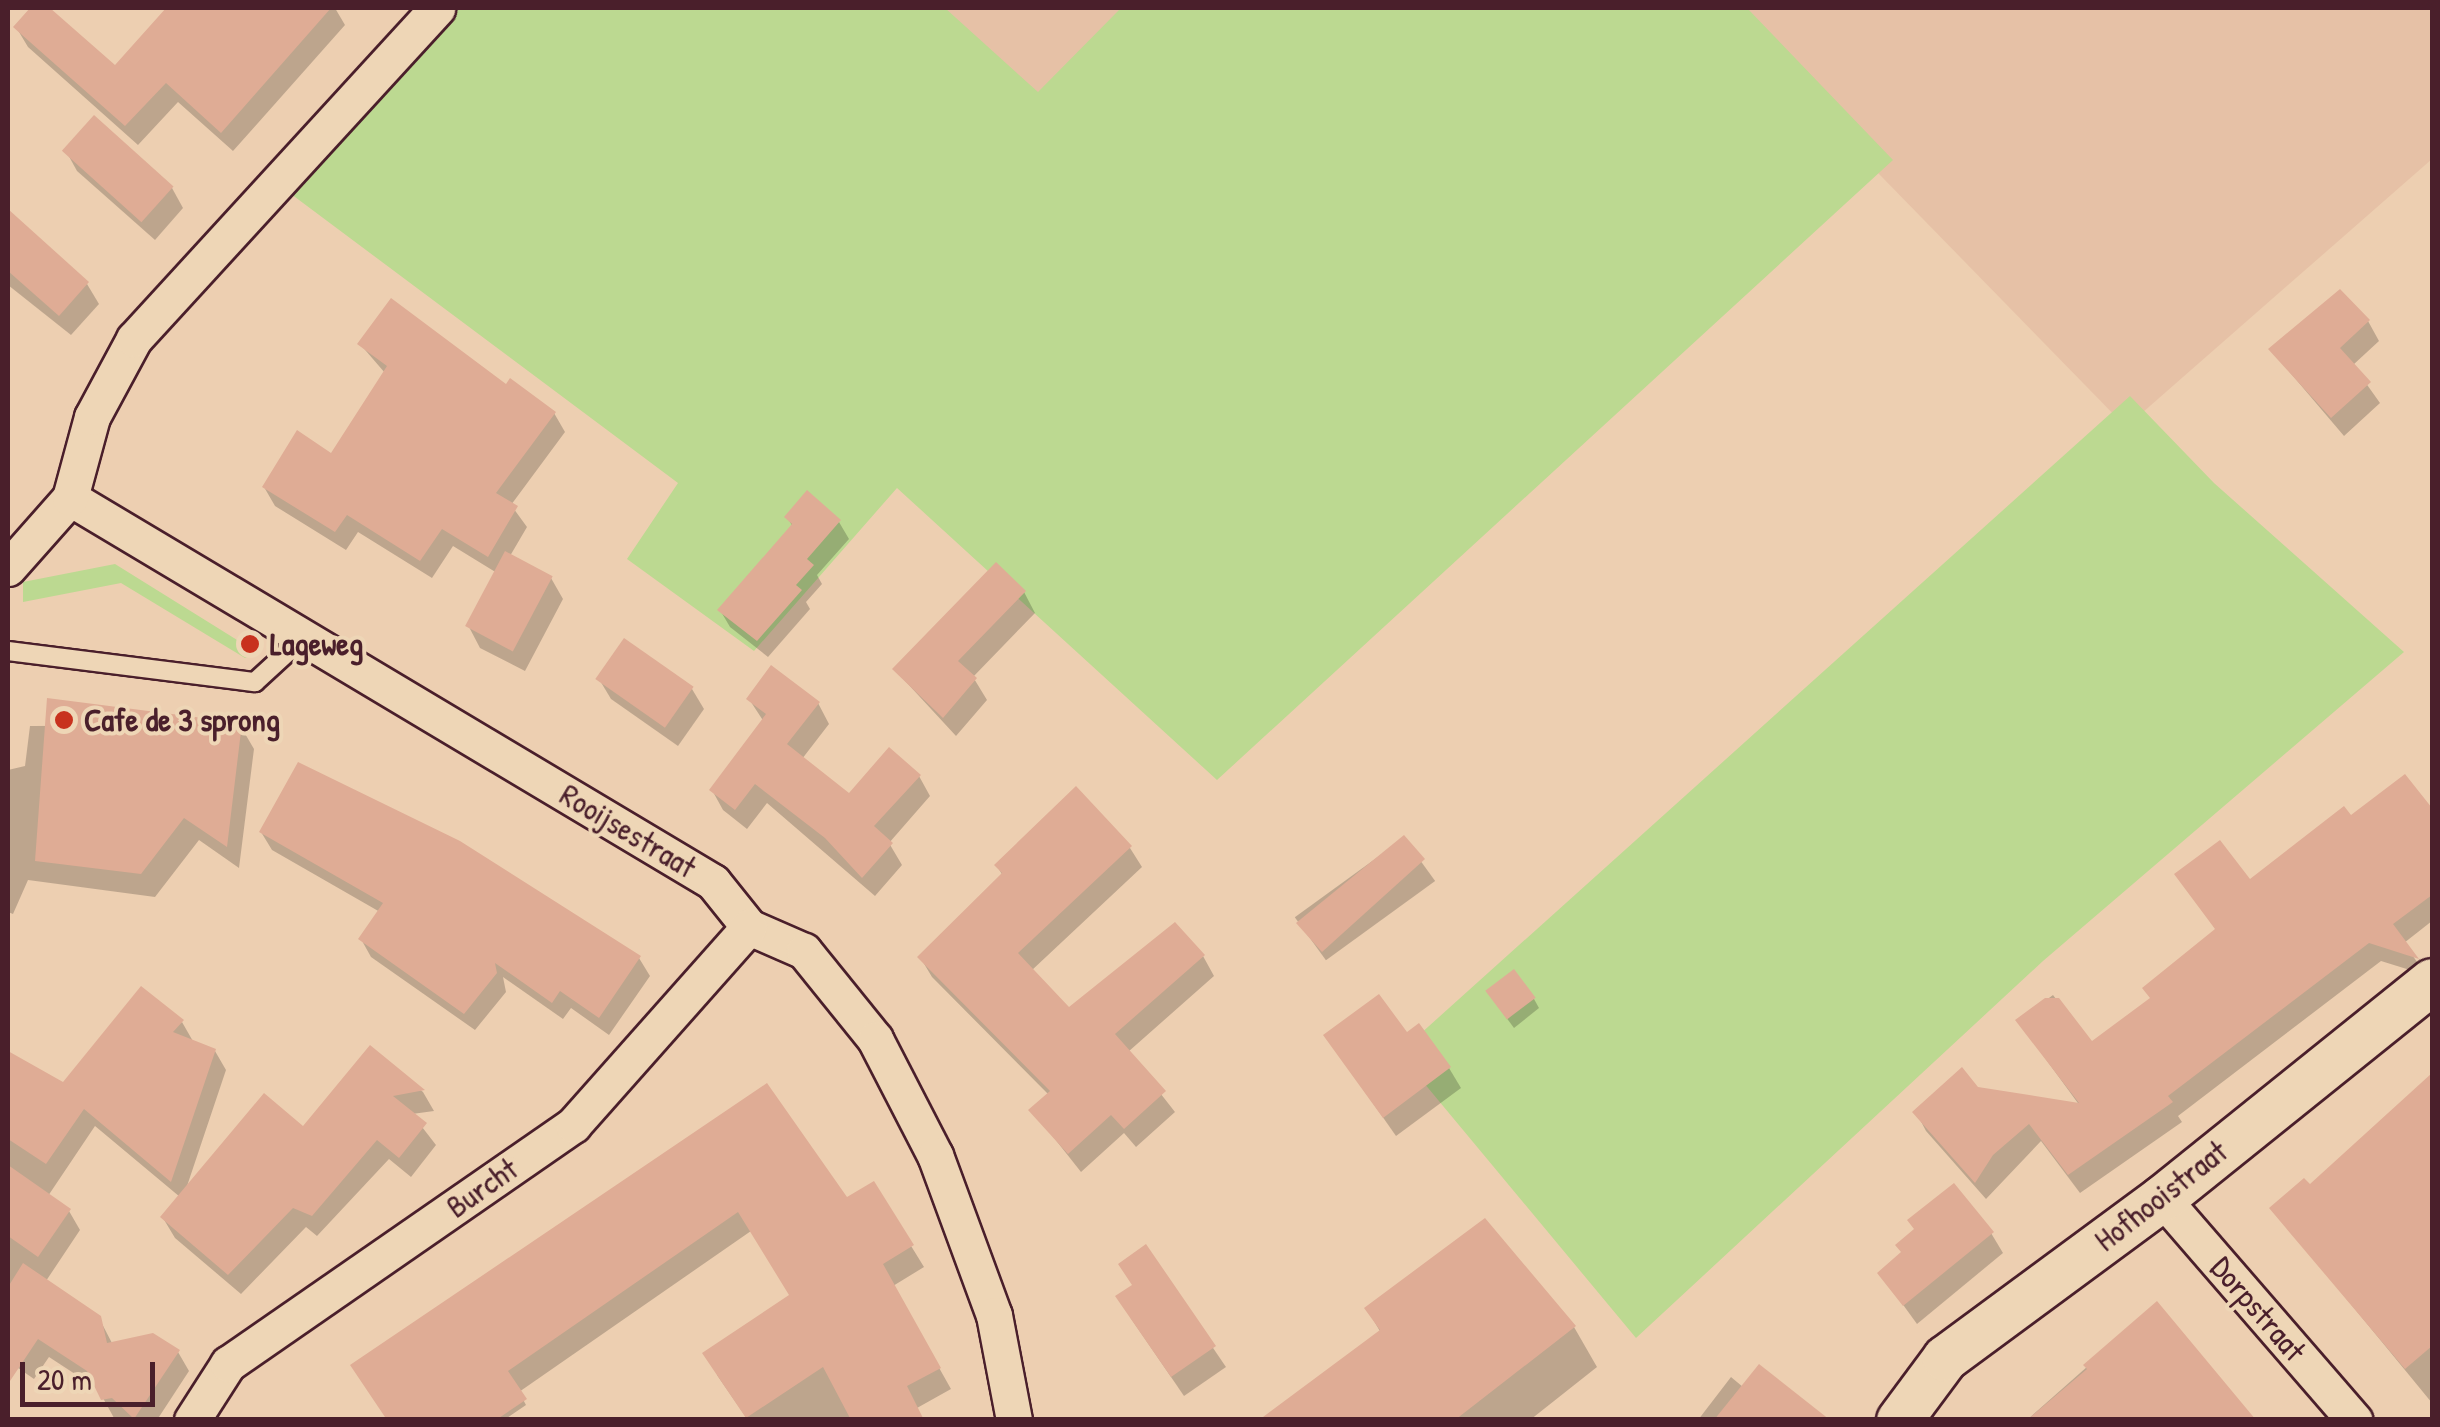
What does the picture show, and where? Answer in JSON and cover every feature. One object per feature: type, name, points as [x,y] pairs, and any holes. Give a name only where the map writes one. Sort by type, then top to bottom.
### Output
[{"type":"street","points":[[8,568],[70,498],[92,418],[134,340],[437,8]]},
{"type":"street","name":"Rooijsestraat","points":[[70,498],[713,882],[748,927],[804,951],[875,1039],[935,1155],[994,1316],[1014,1420]]},
{"type":"street","name":"Burcht","points":[[192,1420],[228,1364],[573,1125],[748,927]]},
{"type":"street","name":"Hofhooistraat","points":[[1899,1420],[1945,1358],[2162,1198],[2432,982]]},
{"type":"street","name":"Dorpstraat","points":[[2162,1198],[2354,1420]]},
{"type":"lane","points":[[8,651],[255,682],[303,638]]},
{"type":"shaded area","points":[[918,8],[1143,8],[1036,113]]},
{"type":"shaded area","points":[[1717,8],[2432,8],[2432,159],[2126,427]]},
{"type":"green space","points":[[456,8],[945,8],[1038,92],[1121,8],[1747,8],[1893,160],[1217,780],[897,488],[754,651],[627,559],[678,483],[291,194]]},
{"type":"green space","points":[[2130,396],[2214,483],[2404,652],[2043,961],[1636,1338],[1399,1053]]},
{"type":"green space","points":[[115,564],[258,653],[245,658],[121,583],[23,602],[23,582]]},
{"type":"building","points":[[30,8],[50,8],[115,65],[166,8],[331,8],[221,133],[166,83],[125,126],[13,27]]},
{"type":"building","points":[[94,115],[174,187],[141,222],[62,151]]},
{"type":"building","points":[[8,209],[89,282],[59,316],[8,271]]},
{"type":"building","points":[[2340,289],[2370,320],[2340,348],[2371,382],[2331,418],[2268,349]]},
{"type":"building","points":[[391,298],[506,384],[510,378],[556,412],[496,493],[518,506],[488,557],[442,529],[420,561],[347,515],[335,532],[262,487],[297,430],[331,453],[387,366],[357,344]]},
{"type":"building","points":[[807,490],[841,520],[807,559],[814,565],[796,585],[802,590],[757,641],[717,610],[792,524],[784,517]]},
{"type":"building","points":[[505,551],[553,576],[513,651],[465,626]]},
{"type":"building","points":[[996,562],[1026,591],[958,661],[977,678],[943,718],[892,669]]},
{"type":"building","points":[[624,638],[694,687],[665,728],[595,679]]},
{"type":"building","points":[[771,665],[820,702],[787,744],[849,793],[889,747],[921,775],[874,826],[893,843],[862,878],[825,838],[755,784],[735,810],[709,790],[766,714],[746,699]]},
{"type":"building","points":[[47,698],[242,723],[227,847],[184,818],[141,874],[35,861]]},
{"type":"building","points":[[298,762],[460,841],[641,956],[599,1018],[560,991],[552,1003],[495,963],[497,973],[464,1014],[358,939],[383,903],[259,832]]},
{"type":"building","points":[[2405,774],[2432,808],[2432,895],[2393,924],[2419,959],[2369,943],[2168,1096],[2173,1102],[2068,1175],[2029,1124],[1993,1155],[1975,1183],[1912,1112],[1962,1067],[1978,1087],[2079,1103],[2015,1020],[2045,998],[2059,998],[2092,1041],[2150,998],[2142,988],[2215,929],[2174,874],[2220,840],[2250,879],[2344,806],[2351,815]]},
{"type":"building","points":[[1076,786],[1132,846],[1018,953],[1069,1007],[1175,922],[1205,955],[1115,1034],[1166,1091],[1124,1129],[1111,1115],[1068,1154],[1028,1110],[1050,1091],[917,957],[1002,873],[994,865]]},
{"type":"building","points":[[1404,835],[1425,859],[1322,952],[1296,923]]},
{"type":"building","points":[[1514,969],[1536,998],[1507,1019],[1485,991]]},
{"type":"building","points":[[141,986],[184,1020],[173,1032],[216,1049],[171,1182],[84,1109],[46,1164],[8,1139],[8,1051],[63,1082]]},
{"type":"building","points":[[1379,994],[1407,1032],[1419,1023],[1451,1067],[1383,1118],[1323,1035]]},
{"type":"building","points":[[370,1045],[425,1090],[393,1096],[427,1123],[399,1158],[377,1140],[312,1216],[293,1208],[228,1275],[160,1217],[264,1093],[303,1126]]},
{"type":"building","points":[[2432,1073],[2432,1346],[2405,1369],[2269,1208],[2304,1178],[2310,1184]]},
{"type":"building","points":[[767,1083],[847,1197],[874,1181],[914,1245],[883,1264],[941,1368],[907,1386],[924,1420],[851,1420],[823,1367],[746,1418],[702,1353],[789,1295],[738,1212],[508,1371],[527,1399],[496,1420],[387,1420],[350,1365]]},
{"type":"building","points":[[8,1165],[71,1209],[38,1257],[8,1236]]},
{"type":"building","points":[[1954,1183],[1994,1232],[1903,1306],[1877,1273],[1901,1252],[1895,1245],[1914,1229],[1907,1220]]},
{"type":"building","points":[[1485,1218],[1576,1326],[1455,1420],[1259,1420],[1380,1330],[1364,1308]]},
{"type":"building","points":[[1146,1244],[1216,1346],[1171,1377],[1115,1296],[1132,1285],[1118,1264]]},
{"type":"building","points":[[23,1263],[101,1316],[107,1343],[153,1333],[180,1350],[134,1419],[112,1398],[101,1400],[87,1371],[38,1339],[8,1384],[8,1287]]},
{"type":"building","points":[[2157,1301],[2256,1420],[2027,1420],[2087,1369],[2083,1365]]},
{"type":"building","points":[[1759,1364],[1773,1375],[1830,1420],[1714,1420]]},
{"type":"place","name":"Lageweg","points":[[250,644]]},
{"type":"place","name":"Cafe de 3 sprong","points":[[64,720]]}]
